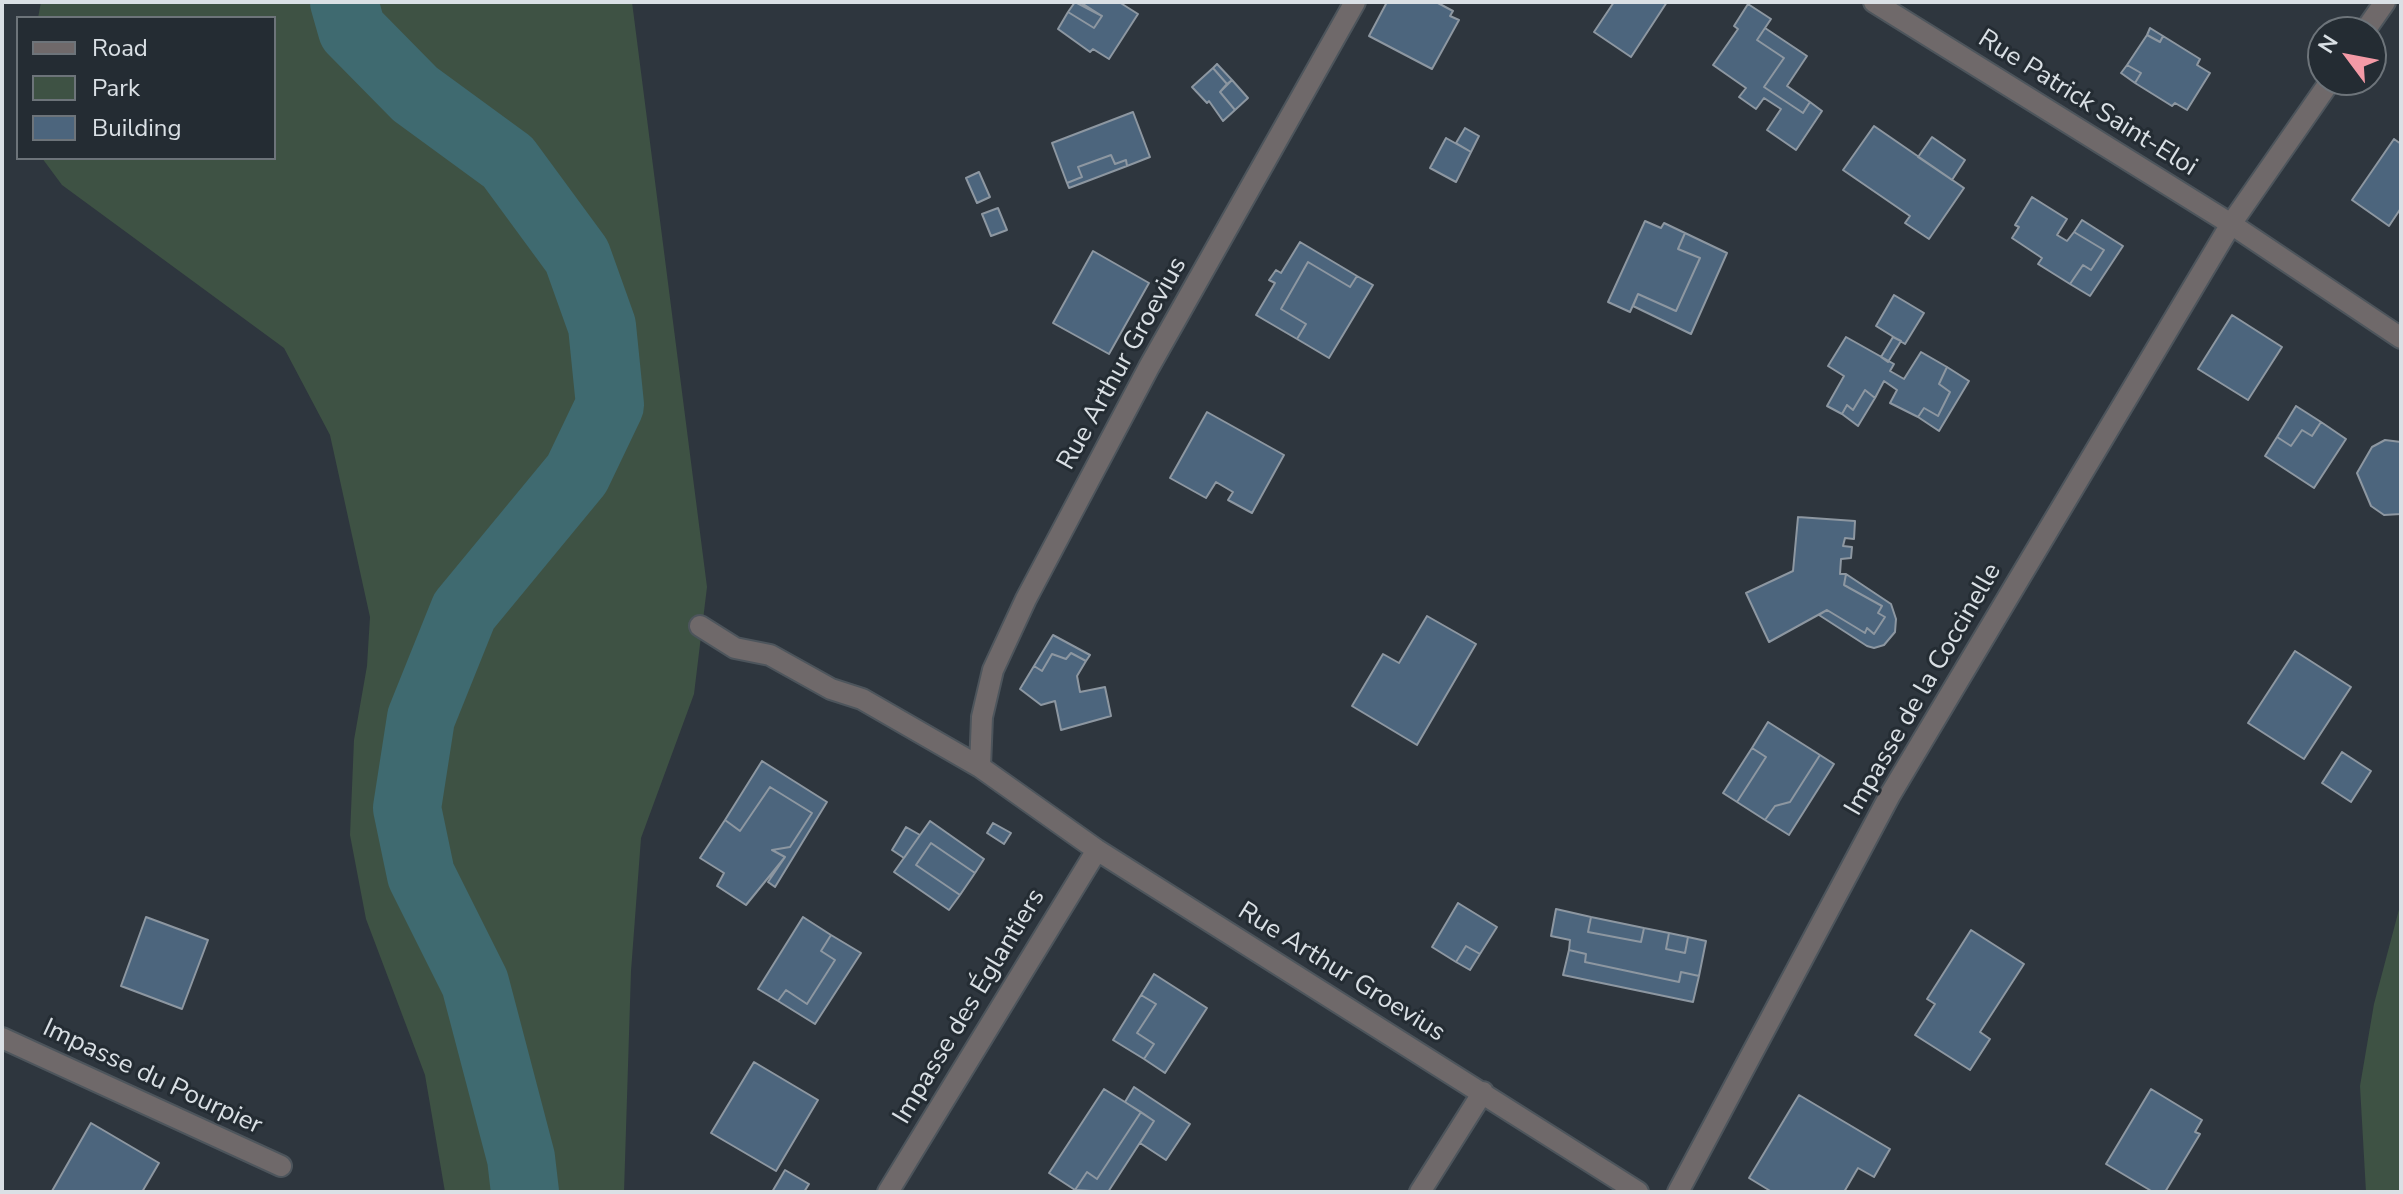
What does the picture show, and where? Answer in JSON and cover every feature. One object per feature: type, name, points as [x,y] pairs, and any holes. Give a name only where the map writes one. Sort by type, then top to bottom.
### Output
[{"type":"street","name":"Rue Arthur Groevius","points":[[980,767],[982,717],[993,670],[1026,599],[1149,367],[1355,2]]},
{"type":"street","name":"Rue Patrick Saint-Eloi","points":[[1874,2],[2231,224],[2401,338]]},
{"type":"street","name":"Impasse de la Coccinelle","points":[[1678,1192],[1890,795],[2231,224],[2320,96]]},
{"type":"street","name":"Rue Arthur Groevius","points":[[700,626],[735,648],[770,655],[805,677],[862,699],[980,767],[1097,850],[1638,1192]]},
{"type":"street","name":"Impasse des Églantiers","points":[[888,1192],[1097,850]]},
{"type":"street","name":"Impasse du Pourpier","points":[[2,1038],[281,1166]]},
{"type":"street","points":[[1420,1192],[1483,1092]]},
{"type":"green space","points":[[41,2],[632,2],[707,587],[694,694],[641,838],[631,971],[624,1192],[445,1192],[425,1075],[366,919],[350,835],[354,740],[367,666],[370,617],[330,435],[284,348],[62,185],[43,160],[276,160],[276,16],[38,16]]},
{"type":"green space","points":[[2401,902],[2401,1192],[2366,1192],[2360,1086],[2374,1004]]},
{"type":"building","points":[[1075,2],[1102,16],[1094,28],[1068,12]]},
{"type":"building","points":[[1080,2],[1119,2],[1138,14],[1109,59],[1093,49],[1090,52],[1058,29],[1068,12],[1094,28],[1102,16]]},
{"type":"building","points":[[1387,2],[1436,2],[1453,11],[1450,16],[1459,20],[1432,69],[1369,36]]},
{"type":"building","points":[[1614,2],[1667,2],[1631,57],[1594,32]]},
{"type":"building","points":[[1748,4],[1771,19],[1757,40],[1784,58],[1764,87],[1803,113],[1810,102],[1822,111],[1796,150],[1767,130],[1781,109],[1764,98],[1756,109],[1739,97],[1746,88],[1713,65],[1738,29],[1734,26]]},
{"type":"building","points":[[1765,28],[1807,56],[1787,86],[1810,102],[1803,113],[1764,87],[1784,58],[1757,40]]},
{"type":"building","points":[[2150,28],[2163,36],[2160,42],[2147,35]]},
{"type":"building","points":[[2147,35],[2160,42],[2163,36],[2200,59],[2197,65],[2210,73],[2187,110],[2175,103],[2172,106],[2135,83],[2141,73],[2127,65]]},
{"type":"building","points":[[1217,64],[1232,80],[1227,84],[1213,68]]},
{"type":"building","points":[[2127,65],[2141,73],[2135,83],[2121,73]]},
{"type":"building","points":[[1213,68],[1227,84],[1220,92],[1235,110],[1223,121],[1209,101],[1207,103],[1192,87]]},
{"type":"building","points":[[1232,80],[1248,98],[1235,110],[1220,92]]},
{"type":"building","points":[[1133,112],[1150,157],[1127,166],[1126,160],[1115,164],[1111,155],[1078,167],[1082,177],[1067,183],[1052,143]]},
{"type":"building","points":[[1874,126],[1964,188],[1929,239],[1905,223],[1910,216],[1843,170]]},
{"type":"building","points":[[1465,128],[1479,136],[1471,152],[1456,143]]},
{"type":"building","points":[[1932,137],[1965,160],[1952,180],[1918,157]]},
{"type":"building","points":[[1446,138],[1471,152],[1456,182],[1430,168]]},
{"type":"building","points":[[2394,139],[2401,144],[2401,208],[2389,226],[2352,200]]},
{"type":"building","points":[[1111,155],[1115,164],[1126,160],[1127,166],[1069,188],[1067,183],[1082,177],[1078,167]]},
{"type":"building","points":[[979,172],[990,197],[977,203],[966,178]]},
{"type":"building","points":[[2032,197],[2067,219],[2057,235],[2067,241],[2074,232],[2104,250],[2091,270],[2083,265],[2070,284],[2038,264],[2042,258],[2012,238],[2019,227],[2015,225]]},
{"type":"building","points":[[998,208],[1007,230],[991,236],[982,214]]},
{"type":"building","points":[[2082,220],[2123,246],[2090,296],[2070,284],[2083,265],[2091,270],[2104,250],[2074,232]]},
{"type":"building","points":[[1645,221],[1661,228],[1664,223],[1685,233],[1678,249],[1700,258],[1676,311],[1638,294],[1630,312],[1608,302]]},
{"type":"building","points":[[1685,233],[1727,253],[1691,334],[1633,306],[1638,294],[1676,311],[1700,258],[1678,249]]},
{"type":"building","points":[[1300,242],[1357,276],[1350,287],[1308,262],[1281,309],[1306,324],[1297,339],[1256,315],[1275,283],[1269,280],[1276,270],[1281,273]]},
{"type":"building","points":[[1093,251],[1149,283],[1109,354],[1053,323]]},
{"type":"building","points":[[1308,262],[1350,287],[1357,276],[1373,285],[1329,358],[1297,339],[1306,324],[1281,309]]},
{"type":"building","points":[[1894,295],[1924,313],[1905,344],[1876,326]]},
{"type":"building","points":[[2232,315],[2282,347],[2248,400],[2198,369]]},
{"type":"building","points":[[1846,337],[1894,364],[1890,371],[1904,379],[1921,352],[1947,367],[1939,384],[1950,392],[1938,416],[1924,408],[1918,417],[1890,403],[1897,390],[1884,381],[1875,398],[1865,390],[1853,410],[1847,405],[1842,414],[1827,406],[1844,376],[1828,366]]},
{"type":"building","points":[[1893,337],[1901,341],[1888,362],[1881,357]]},
{"type":"building","points":[[1947,367],[1969,381],[1939,431],[1918,417],[1924,408],[1938,416],[1950,392],[1939,384]]},
{"type":"building","points":[[1865,390],[1875,398],[1858,426],[1842,414],[1847,405],[1853,410]]},
{"type":"building","points":[[2296,406],[2321,422],[2312,436],[2302,430],[2291,446],[2277,437]]},
{"type":"building","points":[[1207,412],[1284,455],[1252,513],[1228,500],[1233,492],[1216,482],[1206,498],[1170,478]]},
{"type":"building","points":[[2321,422],[2346,439],[2314,488],[2265,456],[2277,437],[2291,446],[2302,430],[2312,436]]},
{"type":"building","points":[[2385,440],[2401,442],[2401,514],[2384,515],[2371,506],[2357,473],[2372,447]]},
{"type":"building","points":[[1798,517],[1855,521],[1854,539],[1845,538],[1843,546],[1852,547],[1851,558],[1841,559],[1840,574],[1846,574],[1844,585],[1882,606],[1878,613],[1885,617],[1874,634],[1867,628],[1865,633],[1827,610],[1769,642],[1746,593],[1793,571]]},
{"type":"building","points":[[1846,574],[1891,604],[1896,619],[1895,632],[1884,645],[1874,648],[1867,646],[1819,615],[1827,610],[1865,633],[1867,628],[1874,634],[1885,617],[1878,613],[1882,606],[1844,585]]},
{"type":"building","points":[[1427,616],[1476,644],[1417,745],[1352,706],[1383,654],[1399,663]]},
{"type":"building","points":[[1053,635],[1090,655],[1086,661],[1071,653],[1066,659],[1052,654],[1042,671],[1034,666]]},
{"type":"building","points":[[2295,651],[2351,687],[2304,759],[2248,723]]},
{"type":"building","points":[[1071,653],[1086,661],[1077,676],[1080,692],[1105,687],[1111,716],[1061,730],[1055,701],[1041,705],[1020,689],[1034,666],[1042,671],[1052,654],[1066,659]]},
{"type":"building","points":[[1768,722],[1820,755],[1790,802],[1775,806],[1765,820],[1737,802],[1766,757],[1752,748]]},
{"type":"building","points":[[1752,748],[1766,757],[1737,802],[1723,793]]},
{"type":"building","points":[[2342,752],[2371,771],[2351,802],[2322,783]]},
{"type":"building","points":[[1820,755],[1834,764],[1789,835],[1765,820],[1775,806],[1790,802]]},
{"type":"building","points":[[762,761],[827,802],[775,887],[768,882],[785,857],[772,850],[790,847],[812,813],[770,787],[740,831],[725,820]]},
{"type":"building","points":[[770,787],[812,813],[790,847],[772,850],[785,857],[746,905],[717,886],[724,873],[700,858],[725,820],[740,831]]},
{"type":"building","points":[[930,821],[984,859],[975,873],[931,843],[916,865],[960,895],[949,910],[894,872]]},
{"type":"building","points":[[993,823],[1011,833],[1004,844],[987,833]]},
{"type":"building","points":[[906,827],[920,835],[904,858],[892,850]]},
{"type":"building","points":[[931,843],[975,873],[960,895],[916,865]]},
{"type":"building","points":[[1458,903],[1497,927],[1480,954],[1466,946],[1456,962],[1432,947]]},
{"type":"building","points":[[1556,909],[1591,917],[1588,932],[1641,942],[1644,928],[1669,933],[1666,949],[1685,953],[1688,937],[1706,941],[1699,976],[1681,972],[1679,982],[1585,962],[1586,954],[1569,950],[1570,940],[1551,936]]},
{"type":"building","points":[[146,917],[208,940],[182,1009],[121,986]]},
{"type":"building","points":[[803,917],[831,935],[821,951],[835,960],[807,1004],[786,990],[778,1001],[758,989]]},
{"type":"building","points":[[1591,917],[1644,928],[1641,942],[1588,932]]},
{"type":"building","points":[[1971,930],[2024,964],[1980,1032],[1990,1039],[1970,1070],[1915,1035],[1935,1004],[1927,999]]},
{"type":"building","points":[[1669,933],[1688,937],[1685,953],[1666,949]]},
{"type":"building","points":[[831,935],[861,953],[815,1024],[778,1001],[786,990],[807,1004],[835,960],[821,951]]},
{"type":"building","points":[[1466,946],[1480,954],[1470,970],[1456,962]]},
{"type":"building","points":[[1569,950],[1586,954],[1585,962],[1679,982],[1681,972],[1699,976],[1693,1002],[1563,975]]},
{"type":"building","points":[[1154,974],[1207,1008],[1165,1073],[1144,1059],[1154,1044],[1137,1033],[1156,1004],[1141,995]]},
{"type":"building","points":[[1141,995],[1156,1004],[1137,1033],[1154,1044],[1144,1059],[1113,1040]]},
{"type":"building","points":[[754,1062],[818,1100],[776,1171],[711,1133]]},
{"type":"building","points":[[1134,1087],[1190,1124],[1166,1160],[1140,1143],[1154,1121],[1125,1102]]},
{"type":"building","points":[[1104,1089],[1141,1112],[1097,1179],[1087,1172],[1075,1190],[1049,1173]]},
{"type":"building","points":[[2151,1089],[2202,1120],[2195,1132],[2200,1134],[2165,1192],[2153,1192],[2106,1164]]},
{"type":"building","points":[[1799,1095],[1890,1149],[1874,1177],[1858,1168],[1844,1192],[1772,1192],[1749,1178]]},
{"type":"building","points":[[1141,1112],[1154,1121],[1108,1192],[1075,1190],[1087,1172],[1097,1179]]},
{"type":"building","points":[[91,1123],[159,1163],[142,1192],[52,1191]]},
{"type":"building","points":[[785,1170],[809,1184],[804,1192],[772,1192]]},
{"type":"waterway","points":[[344,2],[352,30],[415,94],[508,162],[577,256],[602,326],[610,405],[577,474],[464,611],[421,718],[407,808],[421,875],[475,983],[521,1158],[525,1192]]}]
